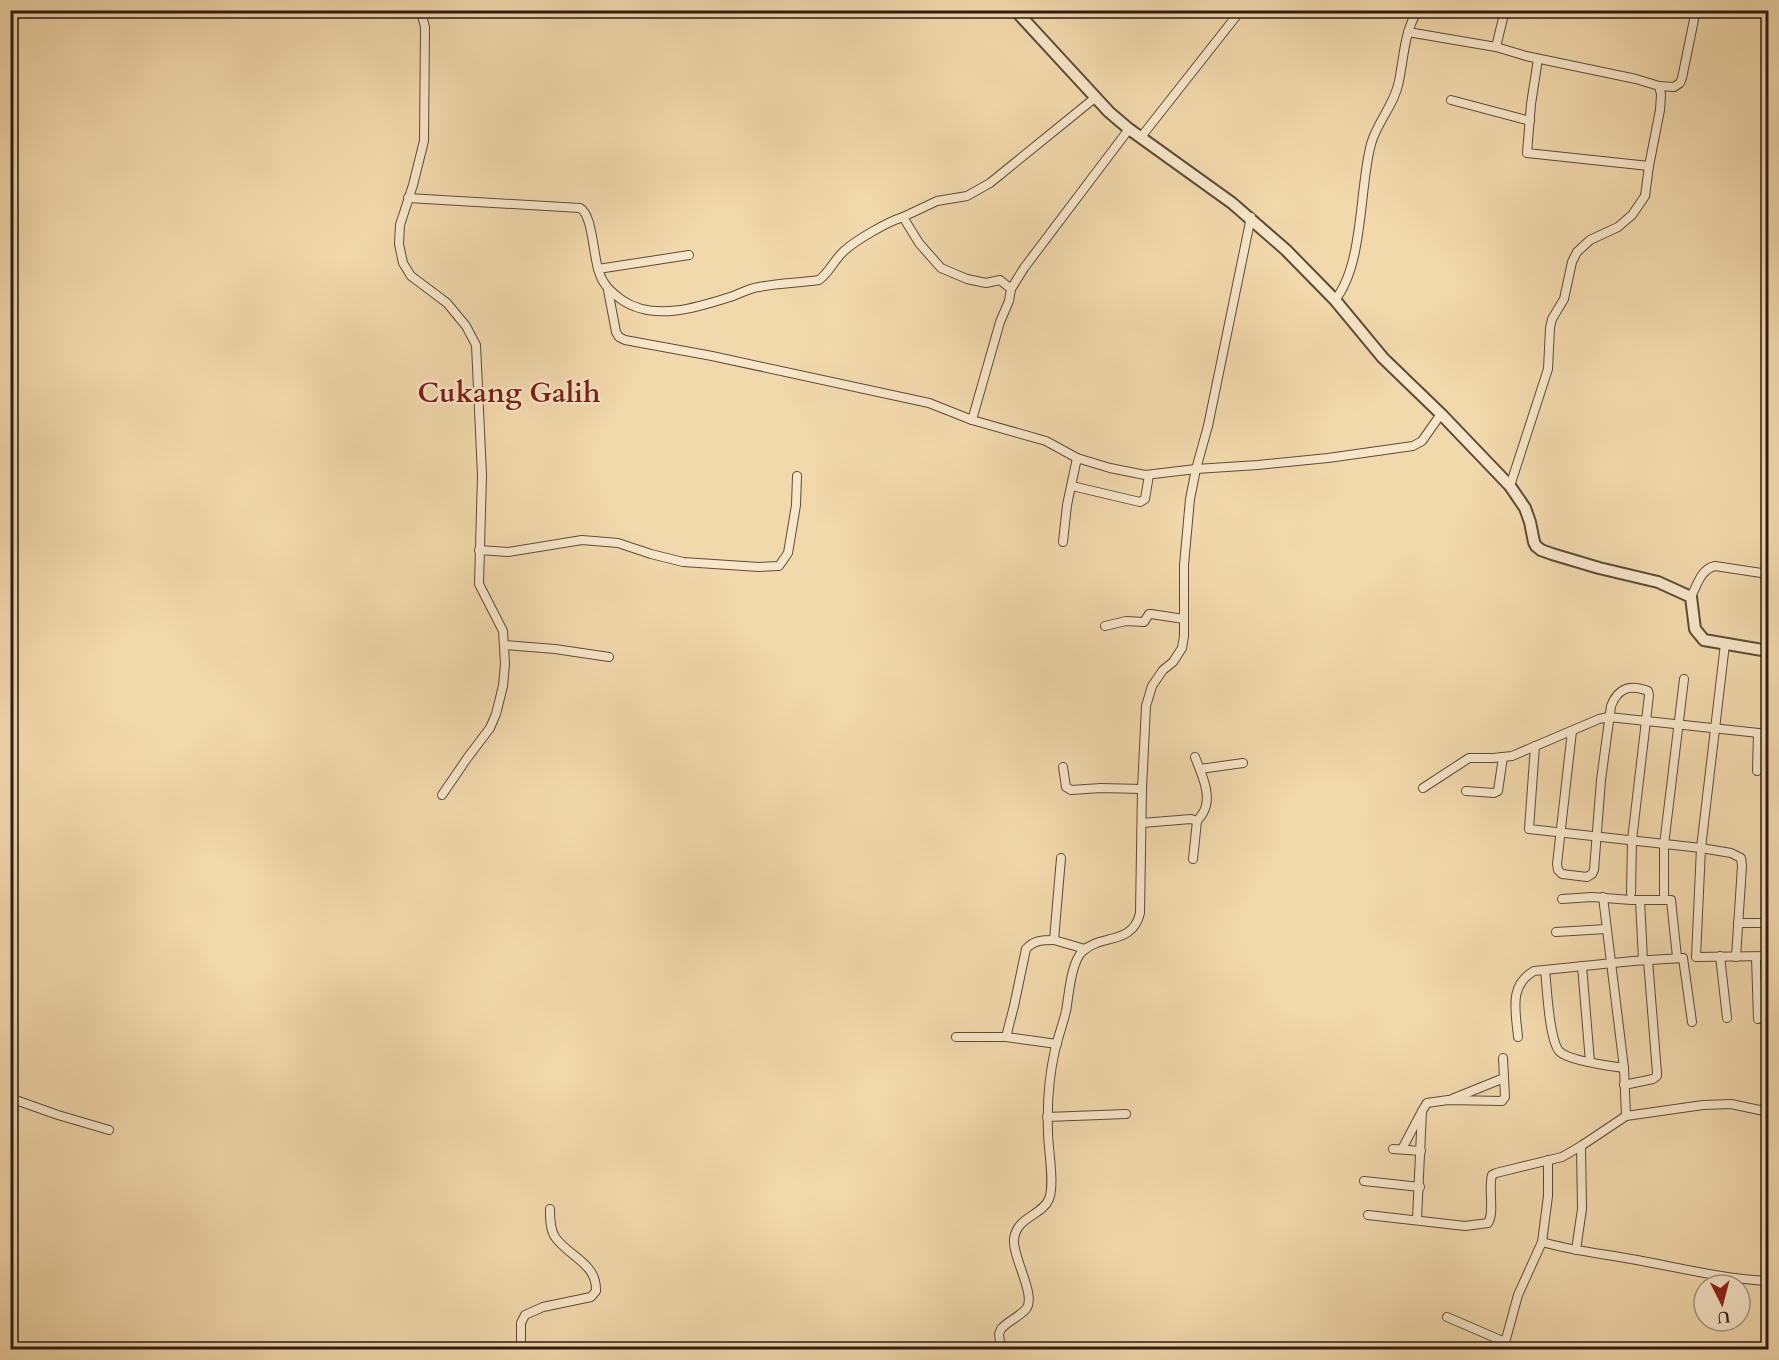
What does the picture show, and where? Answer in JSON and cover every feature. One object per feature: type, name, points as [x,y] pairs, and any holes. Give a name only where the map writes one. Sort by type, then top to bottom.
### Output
[{"type":"street","points":[[417,10],[422,12],[425,27],[424,141],[400,225],[399,244],[403,263],[411,276],[447,303],[466,326],[476,345],[482,476],[480,588],[501,626],[504,645],[504,674],[496,714],[490,728],[442,795]]},
{"type":"street","points":[[1015,10],[1109,112],[1251,217],[1335,300],[1383,358],[1510,486],[1525,508],[1534,542],[1541,550],[1599,568],[1649,579],[1692,597]]},
{"type":"street","points":[[1141,137],[1241,10]]},
{"type":"street","points":[[1335,300],[1344,286],[1352,260],[1371,143],[1399,83],[1405,43],[1411,22],[1418,10]]},
{"type":"street","points":[[1496,47],[1505,10]]},
{"type":"street","points":[[1408,33],[1496,47],[1538,59],[1636,79],[1659,86],[1674,87],[1680,83],[1696,10]]},
{"type":"street","points":[[1538,59],[1527,151],[1529,154],[1649,166]]},
{"type":"street","points":[[1510,486],[1548,369],[1550,328],[1554,313],[1564,299],[1572,262],[1581,246],[1618,227],[1632,214],[1645,196],[1660,110],[1659,86]]},
{"type":"street","points":[[408,198],[580,208],[588,216],[598,269],[608,289],[632,307],[652,312],[701,306],[759,286],[819,280],[852,244],[885,224],[937,201],[960,198],[975,193],[1096,97]]},
{"type":"street","points":[[1451,100],[1530,121]]},
{"type":"street","points":[[972,420],[1011,289],[1024,268],[1129,129]]},
{"type":"street","points":[[903,217],[919,243],[941,268],[967,279],[986,283],[1000,280],[1011,289]]},
{"type":"street","points":[[1001,1350],[999,1334],[1001,1329],[1028,1306],[1027,1291],[1015,1255],[1014,1239],[1018,1228],[1025,1220],[1045,1206],[1049,1199],[1051,1187],[1047,1117],[1050,1080],[1073,971],[1081,952],[1129,932],[1136,926],[1139,919],[1146,706],[1149,694],[1158,677],[1179,654],[1184,636],[1184,565],[1190,499],[1208,426],[1251,217]]},
{"type":"street","points":[[598,269],[689,255]]},
{"type":"street","points":[[608,289],[619,338],[930,404],[972,420],[1046,441],[1077,458],[1110,468],[1149,475],[1328,458],[1413,446],[1422,441],[1441,414]]},
{"type":"street","points":[[1063,542],[1067,505],[1077,458]]},
{"type":"street","points":[[1072,486],[1140,502],[1145,499],[1149,475]]},
{"type":"street","points":[[479,550],[508,552],[582,540],[618,543],[684,562],[759,567],[778,566],[788,553],[796,505],[797,476]]},
{"type":"street","points":[[1768,574],[1709,567],[1704,572],[1692,597],[1693,623],[1704,640],[1768,651]]},
{"type":"street","points":[[1105,627],[1126,621],[1144,622],[1152,614],[1184,619]]},
{"type":"street","points":[[1725,644],[1701,848],[1696,957],[1768,956]]},
{"type":"street","points":[[504,645],[555,649],[609,657]]},
{"type":"street","points":[[1664,894],[1664,844],[1684,679]]},
{"type":"street","points":[[1572,731],[1562,833],[1557,857],[1558,870],[1562,874],[1587,877],[1594,870],[1601,780],[1609,717],[1614,699],[1619,692],[1634,688],[1648,691],[1632,840],[1631,892]]},
{"type":"street","points":[[1423,788],[1468,758],[1512,756],[1599,719],[1609,717],[1768,734]]},
{"type":"street","points":[[1757,771],[1758,733]]},
{"type":"street","points":[[1535,746],[1529,830],[1701,848],[1731,853],[1741,858],[1736,957]]},
{"type":"street","points":[[1193,859],[1197,821],[1206,804],[1205,786],[1195,757]]},
{"type":"street","points":[[1466,791],[1494,793],[1498,791],[1503,757]]},
{"type":"street","points":[[1200,769],[1244,763]]},
{"type":"street","points":[[1063,767],[1066,788],[1071,790],[1142,789]]},
{"type":"street","points":[[1142,823],[1191,819],[1197,821]]},
{"type":"street","points":[[1054,940],[1061,858]]},
{"type":"street","points":[[1603,897],[1624,1068],[1626,1116]]},
{"type":"street","points":[[1562,899],[1603,897],[1671,900],[1677,957]]},
{"type":"street","points":[[1624,1085],[1653,1079],[1657,1076],[1640,900]]},
{"type":"street","points":[[1738,922],[1768,923]]},
{"type":"street","points":[[1556,932],[1606,929]]},
{"type":"street","points":[[1006,1037],[1026,949],[1036,941],[1054,940],[1085,949]]},
{"type":"street","points":[[1720,956],[1727,1018]]},
{"type":"street","points":[[1518,1037],[1516,991],[1525,977],[1534,971],[1677,957],[1683,958],[1692,1022]]},
{"type":"street","points":[[1756,957],[1758,1019]]},
{"type":"street","points":[[1582,966],[1590,1062]]},
{"type":"street","points":[[1545,970],[1550,1018],[1558,1051],[1564,1055],[1590,1062],[1624,1068]]},
{"type":"street","points":[[956,1037],[1006,1037],[1057,1044]]},
{"type":"street","points":[[1421,1151],[1398,1149],[1425,1103],[1448,1100],[1502,1101],[1505,1096],[1503,1058]]},
{"type":"street","points":[[1448,1100],[1504,1078]]},
{"type":"street","points":[[1368,1215],[1465,1226],[1488,1223],[1491,1217],[1492,1174],[1562,1157],[1626,1116],[1703,1105],[1731,1104],[1766,1112],[1768,1096]]},
{"type":"street","points":[[10,1098],[109,1130]]},
{"type":"street","points":[[1417,1220],[1422,1111]]},
{"type":"street","points":[[1047,1117],[1126,1114]]},
{"type":"street","points":[[1576,1250],[1582,1209],[1581,1146]]},
{"type":"street","points":[[1447,1317],[1504,1346],[1518,1295],[1542,1242],[1548,1196],[1548,1161]]},
{"type":"street","points":[[1364,1181],[1420,1186]]},
{"type":"street","points":[[521,1350],[521,1323],[525,1315],[543,1307],[591,1298],[596,1291],[595,1279],[591,1270],[555,1237],[550,1209]]},
{"type":"street","points":[[1542,1242],[1740,1280],[1768,1281]]},
{"type":"district","name":"Cukang Galih","points":[[509,392]]}]
